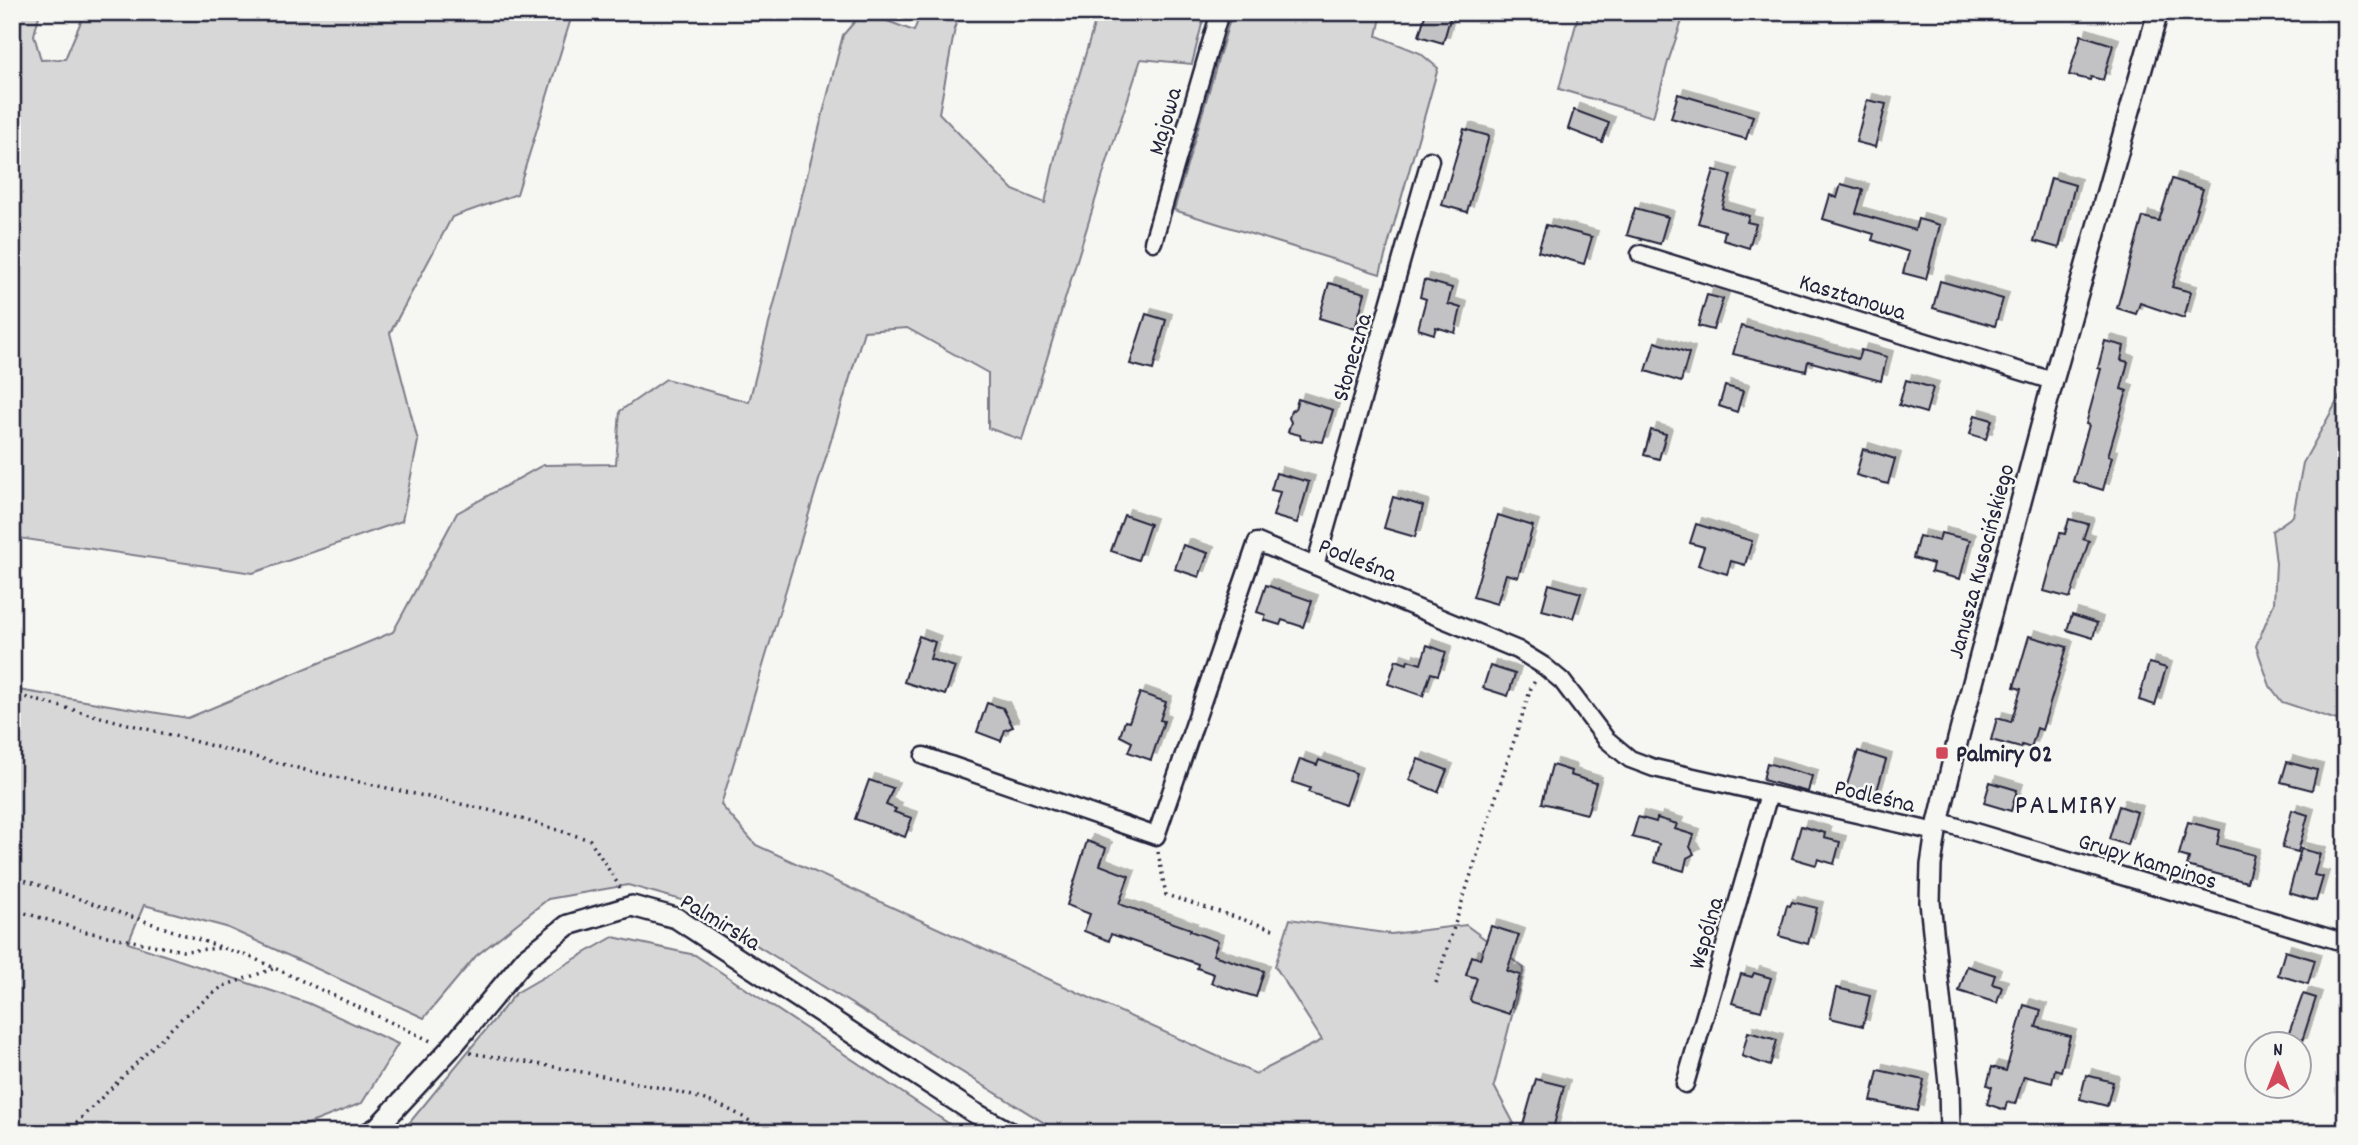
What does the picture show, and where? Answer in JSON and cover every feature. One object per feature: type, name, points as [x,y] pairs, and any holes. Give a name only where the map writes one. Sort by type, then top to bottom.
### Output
[{"type":"street","name":"Majowa","points":[[1153,242],[1220,12]]},
{"type":"street","name":"Janusza Kusocińskiego","points":[[1950,1133],[1949,1083],[1930,902],[1931,865],[1937,826],[2053,382],[2158,12]]},
{"type":"street","name":"Słoneczna","points":[[1315,566],[1430,160]]},
{"type":"street","name":"Kasztanowa","points":[[1640,254],[2053,382]]},
{"type":"street","name":"Podleśna","points":[[1156,836],[1257,542],[1518,650],[1562,681],[1606,738],[1630,759],[1654,768],[1769,794],[1937,826]]},
{"type":"street","points":[[924,756],[1156,836]]},
{"type":"street","name":"Wspólna","points":[[1685,1084],[1769,794]]},
{"type":"street","name":"Grupy Kampinos","points":[[1937,826],[2346,943]]},
{"type":"street","points":[[368,1133],[377,1127],[450,1049],[524,959],[568,925],[632,906]]},
{"type":"street","name":"Palmirska","points":[[632,906],[676,918],[972,1112],[1011,1133]]},
{"type":"path","points":[[1436,983],[1531,688],[1544,666]]},
{"type":"path","points":[[12,694],[309,771],[502,813],[590,840],[632,906]]},
{"type":"path","points":[[1156,836],[1166,895],[1273,929]]},
{"type":"path","points":[[12,876],[275,968],[450,1049],[559,1067],[691,1094],[749,1119],[766,1133]]},
{"type":"path","points":[[12,909],[87,932],[183,951],[224,948]]},
{"type":"path","points":[[66,1133],[184,1016],[223,986],[275,968]]},
{"type":"shaded area","points":[[12,12],[40,12],[34,35],[41,60],[65,59],[85,12],[573,12],[517,194],[452,217],[390,333],[418,441],[402,521],[253,573],[12,537]]},
{"type":"shaded area","points":[[863,12],[914,31],[921,12],[958,12],[939,113],[1013,190],[1045,203],[1056,153],[1098,12],[1205,12],[1192,64],[1141,59],[1022,440],[988,428],[988,373],[907,328],[864,331],[721,805],[756,845],[1256,1074],[1322,1040],[1275,966],[1290,919],[1391,934],[1466,925],[1524,968],[1494,1086],[1519,1133],[1059,1132],[685,901],[628,885],[548,899],[476,956],[424,1018],[226,927],[144,905],[128,943],[308,1003],[398,1044],[362,1103],[285,1133],[12,1133],[12,689],[188,718],[393,632],[457,513],[543,465],[616,464],[620,411],[666,379],[749,402],[843,35]]},
{"type":"shaded area","points":[[1232,12],[1382,12],[1377,36],[1420,53],[1438,68],[1380,274],[1174,210]]},
{"type":"shaded area","points":[[1579,12],[1685,12],[1653,117],[1559,89]]},
{"type":"shaded area","points":[[2346,385],[2346,723],[2282,702],[2270,686],[2256,646],[2274,603],[2276,563],[2272,531],[2293,516],[2303,463]]},
{"type":"shaded area","points":[[613,937],[695,955],[963,1133],[401,1133],[516,993]]},
{"type":"building","points":[[1426,12],[1452,12],[1443,43],[1419,36]]},
{"type":"building","points":[[2081,35],[2113,45],[2103,80],[2069,75]]},
{"type":"building","points":[[1678,94],[1753,116],[1746,139],[1671,118]]},
{"type":"building","points":[[1867,100],[1886,104],[1875,147],[1856,142]]},
{"type":"building","points":[[1574,110],[1609,123],[1602,142],[1568,129]]},
{"type":"building","points":[[1464,129],[1489,136],[1467,212],[1442,205]]},
{"type":"building","points":[[1714,170],[1731,175],[1722,208],[1749,216],[1747,222],[1756,224],[1749,248],[1723,240],[1725,231],[1698,223]]},
{"type":"building","points":[[2051,178],[2075,185],[2059,248],[2034,241]]},
{"type":"building","points":[[2172,179],[2203,189],[2172,287],[2191,292],[2184,318],[2140,303],[2136,314],[2117,308],[2143,217],[2159,221]]},
{"type":"building","points":[[1841,184],[1863,190],[1856,213],[1915,230],[1918,219],[1940,225],[1926,279],[1903,273],[1909,252],[1872,240],[1874,234],[1823,219],[1830,195],[1837,198]]},
{"type":"building","points":[[1635,208],[1668,217],[1660,244],[1627,235]]},
{"type":"building","points":[[1546,225],[1592,237],[1584,264],[1538,251]]},
{"type":"building","points":[[1424,280],[1452,288],[1448,304],[1461,308],[1455,333],[1436,327],[1434,334],[1418,329],[1426,299],[1420,297]]},
{"type":"building","points":[[1940,281],[2003,299],[1995,326],[1933,308]]},
{"type":"building","points":[[1329,283],[1365,293],[1355,329],[1319,318]]},
{"type":"building","points":[[1707,295],[1723,299],[1713,330],[1698,326]]},
{"type":"building","points":[[1146,314],[1166,320],[1153,370],[1130,364]]},
{"type":"building","points":[[1741,326],[1858,359],[1861,350],[1887,357],[1881,381],[1808,361],[1806,371],[1733,354]]},
{"type":"building","points":[[2105,341],[2124,346],[2121,360],[2128,362],[2121,389],[2127,391],[2108,456],[2112,457],[2103,490],[2073,481],[2089,425],[2086,424],[2101,369],[2098,368]]},
{"type":"building","points":[[1655,342],[1689,353],[1681,382],[1646,371]]},
{"type":"building","points":[[1906,380],[1933,388],[1926,413],[1899,405]]},
{"type":"building","points":[[1725,386],[1743,391],[1737,412],[1719,406]]},
{"type":"building","points":[[1298,399],[1333,410],[1323,442],[1301,439],[1300,435],[1288,432],[1291,411],[1295,409]]},
{"type":"building","points":[[1975,415],[1992,420],[1986,439],[1970,434]]},
{"type":"building","points":[[1651,430],[1666,434],[1659,459],[1644,455]]},
{"type":"building","points":[[1863,449],[1895,459],[1888,484],[1856,475]]},
{"type":"building","points":[[1276,473],[1309,482],[1297,523],[1273,516],[1280,492],[1271,490]]},
{"type":"building","points":[[1393,497],[1423,506],[1415,537],[1384,528]]},
{"type":"building","points":[[1124,515],[1150,524],[1138,560],[1111,551]]},
{"type":"building","points":[[1498,515],[1533,526],[1518,577],[1506,574],[1497,604],[1473,597]]},
{"type":"building","points":[[2069,519],[2088,524],[2083,539],[2089,541],[2070,598],[2044,591],[2060,533],[2065,534]]},
{"type":"building","points":[[1696,524],[1752,541],[1745,565],[1731,561],[1727,574],[1698,565],[1704,547],[1690,543]]},
{"type":"building","points":[[1941,533],[1970,540],[1960,579],[1931,572],[1933,564],[1913,558],[1919,536],[1939,541]]},
{"type":"building","points":[[1183,545],[1208,553],[1199,577],[1175,569]]},
{"type":"building","points":[[1549,584],[1581,593],[1573,618],[1542,610]]},
{"type":"building","points":[[1266,585],[1312,601],[1303,627],[1282,620],[1280,625],[1264,620],[1266,615],[1257,612]]},
{"type":"building","points":[[2072,615],[2097,623],[2093,638],[2067,630]]},
{"type":"building","points":[[919,636],[935,642],[930,659],[955,667],[945,695],[904,682]]},
{"type":"building","points":[[2029,636],[2067,647],[2042,730],[2037,728],[2031,748],[2022,745],[2021,748],[1991,740],[1997,718],[2011,722],[2021,689],[2014,687]]},
{"type":"building","points":[[1427,645],[1446,652],[1438,675],[1431,673],[1423,696],[1388,684],[1396,660],[1407,664],[1408,660],[1421,664]]},
{"type":"building","points":[[2149,663],[2166,668],[2155,705],[2139,700]]},
{"type":"building","points":[[1490,666],[1515,674],[1508,696],[1483,688]]},
{"type":"building","points":[[1140,693],[1166,702],[1160,720],[1164,721],[1151,760],[1128,752],[1132,742],[1120,736],[1125,721],[1129,722]]},
{"type":"building","points":[[987,703],[1003,708],[1013,727],[1005,730],[1001,741],[977,732]]},
{"type":"building","points":[[1858,751],[1886,760],[1875,797],[1846,788]]},
{"type":"building","points":[[1300,759],[1317,765],[1319,760],[1356,773],[1345,805],[1308,792],[1310,788],[1292,782]]},
{"type":"building","points":[[1418,759],[1447,770],[1438,792],[1409,780]]},
{"type":"building","points":[[2287,762],[2317,770],[2312,790],[2281,782]]},
{"type":"building","points":[[1767,763],[1812,776],[1808,792],[1763,780]]},
{"type":"building","points":[[1552,765],[1571,771],[1570,775],[1596,783],[1587,814],[1542,803]]},
{"type":"building","points":[[869,780],[893,788],[886,805],[896,809],[894,812],[912,818],[905,837],[855,819]]},
{"type":"building","points":[[1990,782],[2017,790],[2011,811],[1984,803]]},
{"type":"building","points":[[2119,806],[2137,812],[2127,845],[2109,839]]},
{"type":"building","points":[[2292,810],[2308,815],[2298,852],[2282,848]]},
{"type":"building","points":[[1638,817],[1656,822],[1657,818],[1677,824],[1675,829],[1694,835],[1690,847],[1694,854],[1687,858],[1684,871],[1654,862],[1659,844],[1632,837]]},
{"type":"building","points":[[2188,822],[2220,830],[2217,845],[2254,855],[2247,882],[2187,866],[2189,858],[2179,855]]},
{"type":"building","points":[[1801,826],[1825,833],[1824,838],[1840,842],[1834,864],[1818,859],[1816,865],[1792,858]]},
{"type":"building","points":[[1087,841],[1106,848],[1100,865],[1129,876],[1119,904],[1218,941],[1213,955],[1264,971],[1256,997],[1211,983],[1214,974],[1197,968],[1198,964],[1111,934],[1109,941],[1084,931],[1090,914],[1067,905]]},
{"type":"building","points":[[2301,849],[2320,854],[2314,875],[2323,877],[2316,901],[2289,893]]},
{"type":"building","points":[[1792,902],[1817,908],[1808,944],[1779,936],[1787,905],[1790,906]]},
{"type":"building","points":[[1491,926],[1519,935],[1507,971],[1520,975],[1509,1014],[1470,999],[1477,978],[1466,975],[1472,956],[1480,959]]},
{"type":"building","points":[[2285,951],[2315,960],[2308,984],[2278,975]]},
{"type":"building","points":[[1967,966],[1995,975],[1992,984],[2002,987],[1997,1003],[1959,991]]},
{"type":"building","points":[[1754,973],[1771,978],[1761,1011],[1732,1003],[1741,974],[1752,977]]},
{"type":"building","points":[[1837,988],[1870,996],[1863,1026],[1830,1018]]},
{"type":"building","points":[[2303,994],[2316,998],[2306,1030],[2290,1030]]},
{"type":"building","points":[[2024,1005],[2041,1010],[2036,1027],[2070,1036],[2061,1071],[2055,1069],[2052,1083],[2024,1076],[2015,1104],[2007,1102],[2005,1110],[1987,1104],[1992,1087],[1987,1085],[1992,1067],[2006,1071]]},
{"type":"building","points":[[1748,1032],[1777,1040],[1770,1066],[1742,1056]]},
{"type":"building","points":[[1878,1070],[1924,1080],[1917,1111],[1871,1101]]},
{"type":"building","points":[[2086,1075],[2113,1082],[2107,1106],[2080,1099]]},
{"type":"building","points":[[1536,1079],[1564,1086],[1552,1133],[1523,1125]]},
{"type":"place","name":"Palmiry 02","points":[[1942,753]]},
{"type":"district","name":"PALMIRY","points":[[2066,803]]}]
